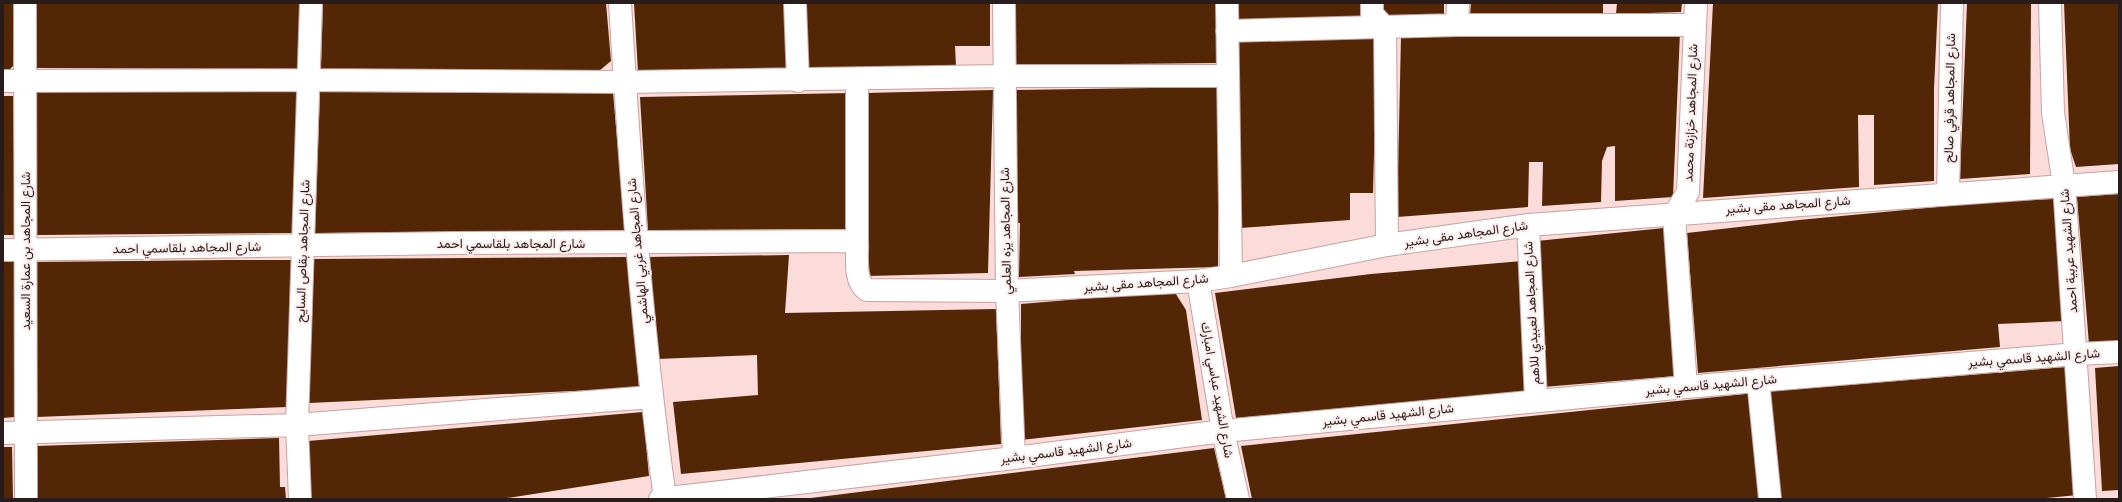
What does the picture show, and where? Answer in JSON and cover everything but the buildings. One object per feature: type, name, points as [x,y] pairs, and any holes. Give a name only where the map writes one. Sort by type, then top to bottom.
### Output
[{"type":"street","name":"شارع المجاهد بن عمارة السعيد","points":[[24,3],[26,80],[26,499]]},
{"type":"street","name":"شارع المجاهد بقاص السايح","points":[[300,499],[297,425],[310,80],[311,3]]},
{"type":"street","name":"شارع المجاهد غربي الهاشمي","points":[[620,3],[637,243],[651,397],[663,499]]},
{"type":"street","points":[[795,3],[798,81]]},
{"type":"street","name":"شارع المجاهد يزه العلمي","points":[[1004,3],[1007,291],[1014,458]]},
{"type":"street","points":[[1227,3],[1226,76],[1231,276]]},
{"type":"street","points":[[1372,3],[1372,14],[1385,28],[1387,245]]},
{"type":"street","points":[[1457,26],[1458,3]]},
{"type":"street","name":"شارع المجاهد خزازنة محمد","points":[[1674,215],[1688,192],[1696,3]]},
{"type":"street","name":"شارع المجاهد قرفي صالح","points":[[1948,194],[1952,3]]},
{"type":"street","name":"شارع الشهيد عربية احمد","points":[[2050,3],[2053,113],[2064,185],[2086,499]]},
{"type":"street","points":[[1227,31],[1457,26],[1695,25]]},
{"type":"street","points":[[3,81],[310,80],[625,82],[798,81],[1004,76],[1226,76]]},
{"type":"street","points":[[857,80],[857,242]]},
{"type":"street","name":"شارع المجاهد مقى بشير","points":[[857,242],[860,284],[867,290],[1007,291],[1198,281],[1231,276],[1387,245],[1528,225],[1674,215],[1712,210],[2119,182]]},
{"type":"street","points":[[1674,215],[1686,387]]},
{"type":"street","name":"شارع المجاهد لعبيدي للاهم","points":[[1528,225],[1536,400]]},
{"type":"street","name":"شارع المجاهد بلقاسمي احمد","points":[[3,250],[304,247],[463,243],[857,242]]},
{"type":"street","name":"شارع الشهيد عباسي امبارك","points":[[1198,281],[1223,431],[1238,499]]},
{"type":"street","name":"شارع الشهيد قاسمي بشير","points":[[663,499],[768,493],[1014,458],[1223,431],[1758,380],[2076,354],[2119,352]]},
{"type":"street","points":[[1758,380],[1770,499]]},
{"type":"street","points":[[3,433],[297,425],[651,397]]}]
